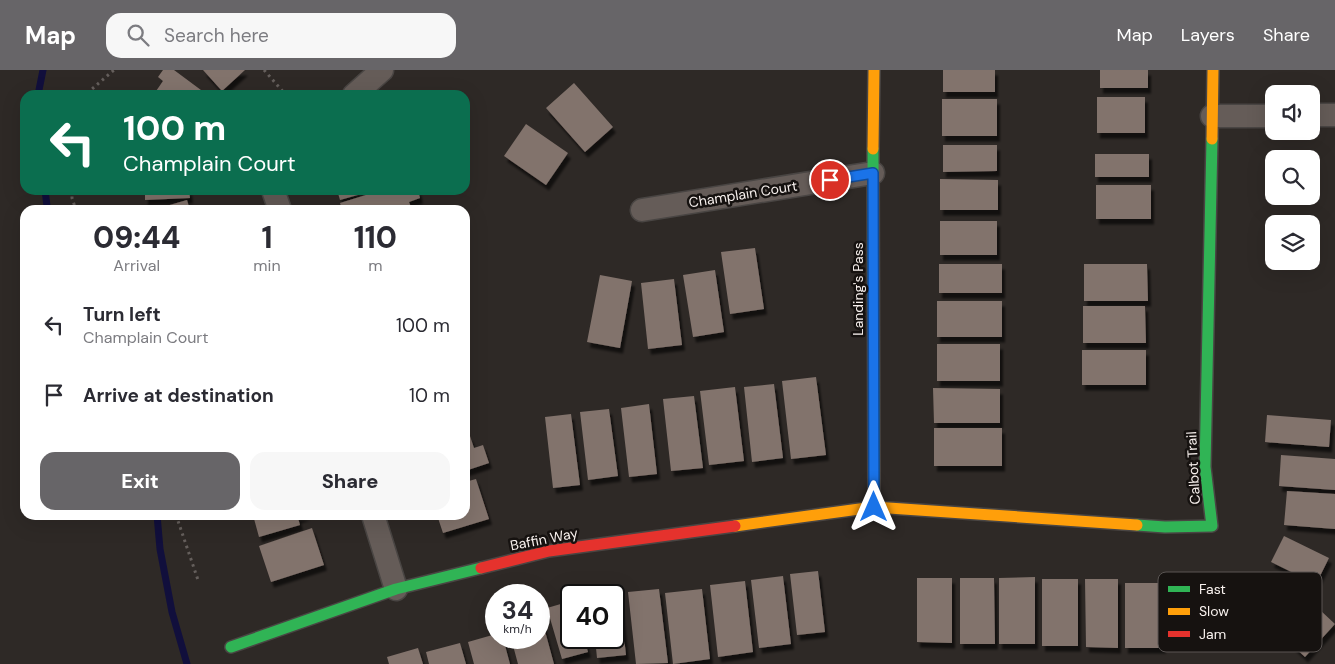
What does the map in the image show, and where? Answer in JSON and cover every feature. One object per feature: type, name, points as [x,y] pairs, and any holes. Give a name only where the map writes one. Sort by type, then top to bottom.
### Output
[{"type":"street","points":[[360,90],[382,70]]},
{"type":"street","name":"Landing's Pass","points":[[874,70],[874,507]]},
{"type":"street","name":"Calbot Trail","points":[[874,507],[1165,527],[1212,526],[1205,467],[1213,70]]},
{"type":"street","points":[[1320,115],[1335,115]]},
{"type":"street","points":[[1212,116],[1265,116]]},
{"type":"street","name":"Champlain Court","points":[[642,210],[873,173]]},
{"type":"street","name":"Baffin Way","points":[[231,647],[396,589],[549,551],[874,507]]},
{"type":"street","points":[[375,520],[396,589]]},
{"type":"path","points":[[92,90],[114,70]]},
{"type":"path","points":[[264,70],[282,90]]},
{"type":"path","points":[[178,520],[198,580]]},
{"type":"building","points":[[163,70],[174,70],[201,90],[157,90],[163,81],[158,77]]},
{"type":"building","points":[[203,70],[245,70],[223,90]]},
{"type":"building","points":[[943,70],[995,70],[995,92],[943,92]]},
{"type":"building","points":[[1100,70],[1148,70],[1148,88],[1100,88]]},
{"type":"building","points":[[574,83],[613,127],[585,152],[546,108]]},
{"type":"building","points":[[1097,97],[1145,97],[1145,133],[1097,133]]},
{"type":"building","points":[[942,99],[997,99],[997,136],[942,136]]},
{"type":"building","points":[[526,124],[568,153],[546,185],[504,156]]},
{"type":"building","points":[[943,145],[997,145],[997,171],[943,172]]},
{"type":"building","points":[[1095,154],[1149,154],[1149,177],[1095,177]]},
{"type":"building","points":[[940,179],[998,180],[998,210],[940,210]]},
{"type":"building","points":[[1096,185],[1151,185],[1151,219],[1096,219]]},
{"type":"building","points":[[145,195],[190,195],[190,198],[145,200]]},
{"type":"building","points":[[338,195],[358,195],[340,200]]},
{"type":"building","points":[[366,195],[419,195],[420,198],[409,202],[410,205],[341,205],[340,203]]},
{"type":"building","points":[[187,200],[188,205],[170,205]]},
{"type":"building","points":[[940,221],[997,221],[997,255],[940,255]]},
{"type":"building","points":[[755,248],[764,309],[730,314],[721,252]]},
{"type":"building","points":[[939,264],[1002,264],[1002,293],[939,293]]},
{"type":"building","points":[[1084,264],[1147,264],[1148,301],[1084,301]]},
{"type":"building","points":[[715,270],[724,332],[693,337],[683,275]]},
{"type":"building","points":[[600,275],[632,281],[620,348],[587,342]]},
{"type":"building","points":[[674,279],[682,345],[648,349],[641,283]]},
{"type":"building","points":[[937,301],[1002,301],[1002,337],[937,337]]},
{"type":"building","points":[[1083,306],[1145,306],[1146,343],[1083,343]]},
{"type":"building","points":[[937,344],[1000,344],[1000,381],[937,381]]},
{"type":"building","points":[[1082,350],[1146,350],[1146,385],[1082,385]]},
{"type":"building","points":[[816,377],[826,455],[791,459],[782,381]]},
{"type":"building","points":[[774,384],[783,458],[752,462],[744,387]]},
{"type":"building","points":[[735,387],[744,461],[709,465],[700,391]]},
{"type":"building","points":[[933,388],[1000,389],[1000,423],[934,423]]},
{"type":"building","points":[[694,396],[703,468],[671,471],[663,399]]},
{"type":"building","points":[[649,404],[657,474],[629,477],[621,408]]},
{"type":"building","points":[[609,409],[618,476],[588,480],[580,412]]},
{"type":"building","points":[[571,414],[580,485],[553,488],[545,417]]},
{"type":"building","points":[[1267,415],[1331,420],[1329,447],[1265,442]]},
{"type":"building","points":[[934,428],[1002,428],[1002,466],[934,466]]},
{"type":"building","points":[[470,436],[474,448],[483,445],[489,463],[470,469]]},
{"type":"building","points":[[1281,455],[1335,459],[1335,490],[1279,486]]},
{"type":"building","points":[[476,479],[489,519],[443,533],[439,520],[470,520],[470,481]]},
{"type":"building","points":[[1287,491],[1335,494],[1335,529],[1284,525]]},
{"type":"building","points":[[254,520],[299,520],[300,525],[259,537]]},
{"type":"building","points":[[312,528],[324,565],[271,582],[259,546]]},
{"type":"building","points":[[1284,536],[1329,558],[1322,572],[1291,572],[1271,562]]},
{"type":"building","points":[[818,571],[825,632],[797,635],[790,574]]},
{"type":"building","points":[[783,576],[791,644],[759,648],[751,580]]},
{"type":"building","points":[[1035,577],[1035,644],[999,644],[999,578]]},
{"type":"building","points":[[917,578],[952,578],[952,643],[917,642]]},
{"type":"building","points":[[960,578],[994,578],[995,644],[960,644]]},
{"type":"building","points":[[1042,579],[1078,579],[1078,646],[1042,646]]},
{"type":"building","points":[[1085,579],[1118,579],[1118,648],[1086,647]]},
{"type":"building","points":[[745,581],[753,652],[718,657],[710,585]]},
{"type":"building","points":[[1125,583],[1158,583],[1158,648],[1125,648]]},
{"type":"building","points":[[659,589],[668,663],[636,664],[628,592]]},
{"type":"building","points":[[702,589],[710,659],[673,664],[665,593]]},
{"type":"building","points":[[560,604],[560,649],[587,649],[588,652],[562,659],[550,618],[550,607]]},
{"type":"building","points":[[1322,612],[1335,624],[1322,638]]},
{"type":"building","points":[[485,637],[485,649],[506,649],[510,664],[474,664],[468,642]]},
{"type":"building","points":[[460,643],[466,664],[429,664],[426,652]]},
{"type":"building","points":[[625,646],[626,655],[597,658],[596,649],[625,649]]},
{"type":"building","points":[[418,648],[423,664],[389,664],[387,657]]},
{"type":"building","points":[[514,649],[550,649],[554,664],[518,664]]},
{"type":"building","points":[[1300,652],[1310,652],[1305,657]]},
{"type":"waterway","points":[[39,90],[43,70]]},
{"type":"waterway","points":[[46,195],[47,205]]},
{"type":"waterway","points":[[157,520],[160,549],[172,612],[187,664]]},
{"type":"traffic: fast","points":[[1137,525],[1165,527],[1212,526],[1205,467],[1212,139]]},
{"type":"traffic: fast","points":[[873,149],[874,507]]},
{"type":"traffic: fast","points":[[231,647],[396,589],[481,568]]},
{"type":"traffic: slow","points":[[873,149],[874,70]]},
{"type":"traffic: slow","points":[[1212,139],[1213,70]]},
{"type":"traffic: slow","points":[[735,526],[874,507],[1137,525]]},
{"type":"traffic: jam","points":[[481,568],[549,551],[735,526]]},
{"type":"route","points":[[830,180],[873,173],[874,507]]}]
